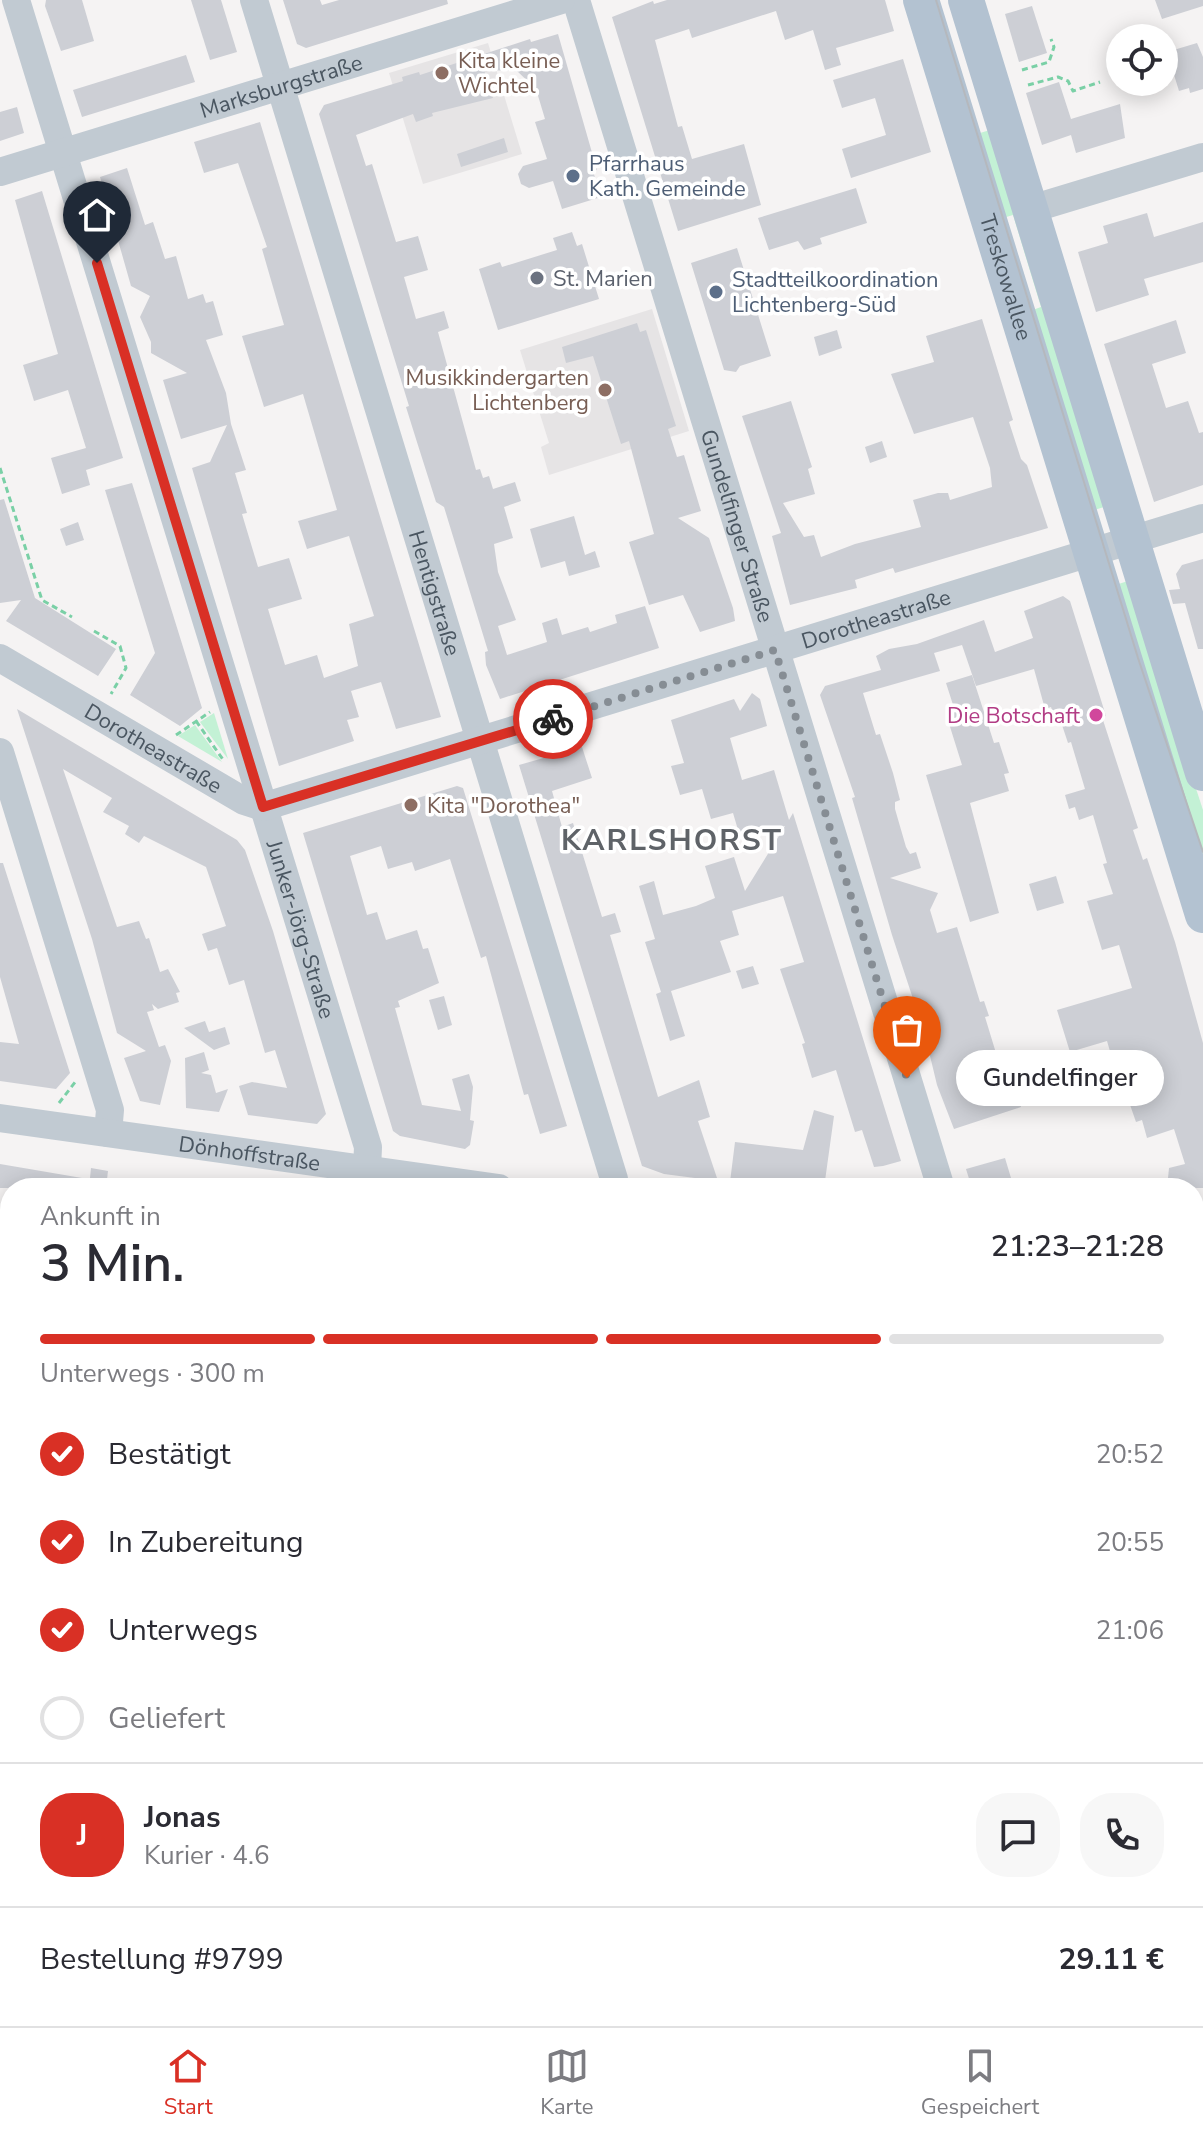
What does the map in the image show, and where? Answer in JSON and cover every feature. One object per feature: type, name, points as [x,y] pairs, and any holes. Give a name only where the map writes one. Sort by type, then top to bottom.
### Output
[{"type":"main road","name":"Treskowallee","points":[[921,0],[1203,915]]},
{"type":"main road","name":"Treskowallee","points":[[966,0],[1203,773]]},
{"type":"street","name":"Junker-Jörg-Straße","points":[[16,0],[368,1147],[367,1169]]},
{"type":"street","name":"Hentigstraße","points":[[254,0],[614,1178]]},
{"type":"street","name":"Marksburgstraße","points":[[0,172],[561,0]]},
{"type":"street","name":"Gundelfinger Straße","points":[[576,0],[938,1178]]},
{"type":"street","points":[[1028,210],[1203,157]]},
{"type":"street","points":[[1092,553],[1203,518]]},
{"type":"street","name":"Dorotheastraße","points":[[0,658],[244,801],[263,807],[1092,553]]},
{"type":"street","points":[[0,752],[110,1110],[108,1133]]},
{"type":"street","name":"Dönhoffstraße","points":[[0,1118],[430,1178]]},
{"type":"street","points":[[0,1572],[0,1579]]},
{"type":"path","points":[[1022,70],[1049,62],[1054,47],[1051,39]]},
{"type":"path","points":[[1028,85],[1058,77],[1068,81],[1073,91],[1100,82]]},
{"type":"path","points":[[0,468],[42,600],[72,617]]},
{"type":"path","points":[[94,631],[120,646],[126,668],[109,698]]},
{"type":"path","points":[[170,739],[215,708]]},
{"type":"path","points":[[196,721],[229,768]]},
{"type":"path","points":[[55,1108],[84,1072]]},
{"type":"shaded area","points":[[488,43],[522,154],[423,184],[389,73]]},
{"type":"shaded area","name":"Musikkindergarten Lichtenberg","points":[[652,309],[689,431],[549,475],[541,447],[549,443],[520,350]]},
{"type":"green space","points":[[990,130],[1104,507],[1088,512],[1027,312],[1041,307],[1013,215],[1003,218],[980,133]]},
{"type":"green space","points":[[1128,581],[1203,810],[1203,865],[1112,586]]},
{"type":"green space","points":[[214,713],[228,759],[200,722]]},
{"type":"green space","points":[[195,725],[222,762],[178,736]]},
{"type":"building","points":[[46,0],[82,0],[94,41],[61,51],[45,6]]},
{"type":"building","points":[[191,0],[221,0],[237,52],[210,60]]},
{"type":"building","points":[[283,0],[320,0],[322,5],[339,0],[447,0],[448,4],[306,48],[297,44]]},
{"type":"building","points":[[667,0],[885,0],[894,31],[836,48],[841,65],[825,70],[813,30],[785,40],[776,11],[692,38],[689,29],[655,40],[678,127],[682,126],[692,159],[744,144],[761,205],[678,231],[612,17],[653,1],[654,4]]},
{"type":"building","points":[[1155,0],[1203,0],[1203,6],[1162,19]]},
{"type":"building","points":[[1032,6],[1047,53],[1019,62],[1005,14]]},
{"type":"building","points":[[558,34],[597,170],[593,171],[601,197],[562,209],[553,181],[529,188],[521,184],[518,174],[523,166],[547,159],[535,122],[545,119],[536,89],[517,71],[484,70],[493,98],[432,113],[433,116],[416,122],[413,114],[356,135],[366,166],[372,164],[396,242],[418,236],[428,270],[404,277],[416,319],[444,311],[449,328],[438,332],[476,470],[480,469],[483,478],[489,476],[493,489],[515,482],[521,501],[504,507],[513,538],[494,544],[498,572],[516,620],[498,626],[507,655],[547,642],[542,623],[557,618],[562,635],[588,627],[590,632],[617,623],[615,615],[645,606],[659,648],[500,699],[486,665],[485,652],[488,651],[444,507],[436,502],[406,407],[409,406],[319,114],[324,105],[403,81],[402,77],[419,72],[420,75],[530,39],[531,42]]},
{"type":"building","points":[[1197,43],[1203,57],[1203,89],[1190,93],[1189,88],[1179,91],[1178,49]]},
{"type":"building","points":[[186,55],[195,82],[82,117],[73,90]]},
{"type":"building","points":[[903,59],[931,152],[851,178],[842,149],[886,135],[875,98],[842,108],[833,80]]},
{"type":"building","points":[[1059,82],[1071,119],[1120,104],[1125,138],[1076,153],[1071,135],[1042,145],[1026,93]]},
{"type":"building","points":[[17,107],[24,133],[0,141],[0,112]]},
{"type":"building","points":[[260,122],[441,717],[396,729],[381,682],[351,691],[359,717],[347,720],[354,741],[279,766],[192,468],[210,462],[227,425],[181,439],[163,380],[187,373],[151,353],[151,342],[140,317],[150,296],[131,286],[100,177],[127,168],[145,225],[153,222],[165,259],[176,256],[188,299],[203,294],[206,303],[213,301],[223,335],[206,340],[226,393],[231,424],[246,470],[235,473],[247,513],[242,514],[258,567],[289,558],[302,599],[268,609],[285,665],[317,655],[324,678],[358,666],[349,624],[374,616],[349,536],[307,549],[298,521],[337,510],[303,394],[264,407],[242,336],[284,325],[262,249],[267,247],[238,163],[204,173],[194,142]]},
{"type":"building","points":[[504,138],[508,152],[461,167],[457,154]]},
{"type":"building","points":[[856,188],[867,223],[820,238],[822,244],[804,250],[798,241],[769,250],[758,218]]},
{"type":"building","points":[[42,191],[123,458],[86,470],[90,485],[62,494],[51,458],[86,448],[68,390],[34,401],[23,365],[58,354],[15,200]]},
{"type":"building","points":[[1147,213],[1154,237],[1203,222],[1203,262],[1144,279],[1149,295],[1096,312],[1078,252],[1108,243],[1103,226]]},
{"type":"building","name":"St. Marien","points":[[572,232],[577,246],[582,244],[599,299],[498,330],[479,269],[500,262],[502,267],[557,250],[553,238]]},
{"type":"building","points":[[737,248],[771,356],[740,366],[736,372],[724,370],[691,263]]},
{"type":"building","points":[[982,319],[1013,420],[1009,422],[1048,528],[895,573],[893,568],[855,580],[857,588],[790,605],[772,536],[781,533],[742,416],[791,401],[812,467],[808,469],[815,494],[783,503],[804,537],[814,535],[821,557],[855,544],[921,527],[913,500],[948,493],[950,500],[992,487],[990,468],[973,417],[914,434],[891,374],[934,362],[926,336]]},
{"type":"building","points":[[1176,320],[1186,353],[1152,364],[1166,408],[1188,401],[1199,433],[1203,432],[1203,485],[1154,502],[1104,344]]},
{"type":"building","points":[[637,323],[640,332],[646,330],[676,426],[668,429],[677,457],[684,455],[701,511],[678,518],[709,538],[733,608],[735,621],[700,632],[683,595],[649,605],[629,542],[654,534],[629,441],[621,444],[593,356],[566,363],[562,347]]},
{"type":"building","points":[[837,330],[842,348],[819,356],[814,337]]},
{"type":"building","points":[[882,441],[887,457],[870,463],[865,447]]},
{"type":"building","points":[[132,483],[202,708],[180,726],[130,695],[155,653],[105,490]]},
{"type":"building","points":[[4,499],[35,598],[116,649],[98,676],[6,621],[21,600],[0,603],[0,500]]},
{"type":"building","points":[[574,516],[585,555],[595,551],[600,567],[569,576],[565,561],[541,568],[530,529]]},
{"type":"building","points":[[78,522],[84,540],[66,546],[60,529]]},
{"type":"building","points":[[1203,559],[1203,649],[1198,649],[1185,603],[1173,604],[1169,590],[1180,589],[1176,574],[1182,565]]},
{"type":"building","points":[[1063,596],[1070,601],[1106,716],[1102,717],[1138,828],[1133,830],[1143,860],[1147,858],[1175,942],[1203,1043],[1203,1178],[1168,1178],[1169,1168],[1185,1164],[1174,1129],[1147,1138],[1142,1120],[1136,1122],[1121,1079],[1118,1079],[1107,1041],[1070,1052],[1057,1010],[1132,988],[1119,945],[1102,950],[1087,901],[1113,894],[1103,864],[1107,863],[1093,815],[1079,820],[1075,807],[1069,809],[1065,795],[1085,789],[1071,742],[1068,743],[1059,716],[1055,718],[1051,707],[1045,709],[1034,669],[976,686],[962,645],[934,653],[940,671],[863,693],[876,735],[880,734],[893,773],[900,800],[895,802],[895,809],[906,847],[910,854],[916,852],[921,868],[890,878],[938,893],[930,910],[937,933],[957,927],[980,1002],[984,1001],[989,1016],[985,1017],[996,1053],[1004,1051],[1016,1077],[1012,1078],[1021,1107],[954,1129],[937,1085],[925,1035],[921,1036],[916,1021],[920,1020],[852,798],[855,797],[820,695],[825,686],[881,670],[876,656],[889,649],[917,644],[984,620],[995,652],[1033,638],[1024,611]]},
{"type":"building","points":[[972,675],[994,743],[999,742],[1009,773],[1004,774],[1009,791],[970,803],[999,913],[970,922],[926,775],[962,765],[946,714],[955,711],[946,683]]},
{"type":"building","points":[[752,693],[760,699],[767,726],[730,738],[742,780],[774,770],[789,820],[793,813],[901,1161],[874,1167],[862,1130],[855,1132],[836,1070],[812,1078],[802,1044],[805,1043],[780,969],[804,962],[783,896],[732,911],[739,935],[720,941],[731,972],[671,991],[685,1036],[670,1041],[656,994],[661,992],[645,942],[655,939],[639,886],[654,881],[663,915],[696,906],[715,898],[705,866],[734,857],[745,891],[785,826],[741,840],[733,813],[711,819],[702,789],[680,795],[671,766],[684,763],[671,720],[734,699],[740,711]]},
{"type":"building","points":[[17,709],[237,840],[245,850],[273,931],[326,1114],[317,1124],[248,1115],[239,1086],[252,1082],[287,1088],[275,1050],[265,1053],[244,980],[229,985],[217,948],[208,951],[202,934],[226,926],[206,867],[144,836],[139,843],[125,834],[129,826],[103,812],[112,798],[63,769],[117,927],[139,921],[146,939],[149,938],[160,972],[168,969],[180,992],[176,993],[179,1002],[158,1009],[152,1004],[154,1010],[147,1012],[159,1047],[165,1045],[171,1061],[160,1105],[140,1101],[124,1058],[146,1051],[117,1033],[92,939]]},
{"type":"building","points":[[582,747],[592,778],[552,791],[562,827],[573,823],[602,917],[615,913],[621,932],[610,935],[658,1097],[699,1080],[710,1117],[698,1121],[717,1178],[664,1174],[642,1166],[519,765]]},
{"type":"building","points":[[457,786],[463,788],[567,1126],[540,1134],[528,1094],[524,1095],[486,956],[481,958],[450,859],[415,871],[412,862],[388,869],[381,846],[350,856],[367,915],[377,912],[386,940],[417,930],[423,949],[428,948],[439,983],[398,1001],[400,1007],[395,1008],[422,1105],[461,1111],[452,1079],[469,1074],[473,1087],[470,1120],[474,1121],[470,1145],[465,1149],[400,1136],[393,1131],[303,833]]},
{"type":"building","points":[[0,863],[3,863],[70,1073],[56,1089],[0,1081],[0,1042],[19,1044],[0,977]]},
{"type":"building","points":[[1056,876],[1064,903],[1037,911],[1029,884]]},
{"type":"building","points":[[753,966],[759,984],[742,989],[736,971]]},
{"type":"building","points":[[444,996],[452,1025],[438,1030],[429,1000]]},
{"type":"building","points":[[205,1021],[209,1032],[225,1027],[230,1044],[214,1050],[184,1028]]},
{"type":"building","points":[[204,1052],[209,1070],[201,1073],[211,1075],[216,1093],[228,1089],[219,1112],[186,1108],[185,1058]]},
{"type":"building","points":[[814,1110],[834,1116],[825,1178],[730,1178],[735,1142],[803,1150]]},
{"type":"building","points":[[1005,1158],[1011,1178],[969,1178],[966,1169]]},
{"type":"building","points":[[0,1164],[82,1178],[0,1178]]},
{"type":"building","points":[[91,1168],[108,1171],[107,1178],[90,1178]]},
{"type":"tram line","points":[[936,0],[1138,658],[1203,852]]},
{"type":"way so far","points":[[553,719],[775,650],[907,1078]]},
{"type":"place","name":"Kita kleine Wichtel","points":[[442,73]]},
{"type":"place","name":"Pfarrhaus Kath. Gemeinde","points":[[573,176]]},
{"type":"place","name":"St. Marien","points":[[537,278]]},
{"type":"place","name":"Stadtteilkoordination Lichtenberg-Süd","points":[[716,292]]},
{"type":"place","name":"Musikkindergarten Lichtenberg","points":[[605,390]]},
{"type":"place","name":"Die Botschaft","points":[[1096,715]]},
{"type":"place","name":"Kita \"Dorothea\"","points":[[411,805]]},
{"type":"place","name":"Gundelfinger","points":[[907,1078]]},
{"type":"district","name":"KARLSHORST","points":[[672,840]]},
{"type":"route","points":[[97,263],[263,807],[553,719]]}]
